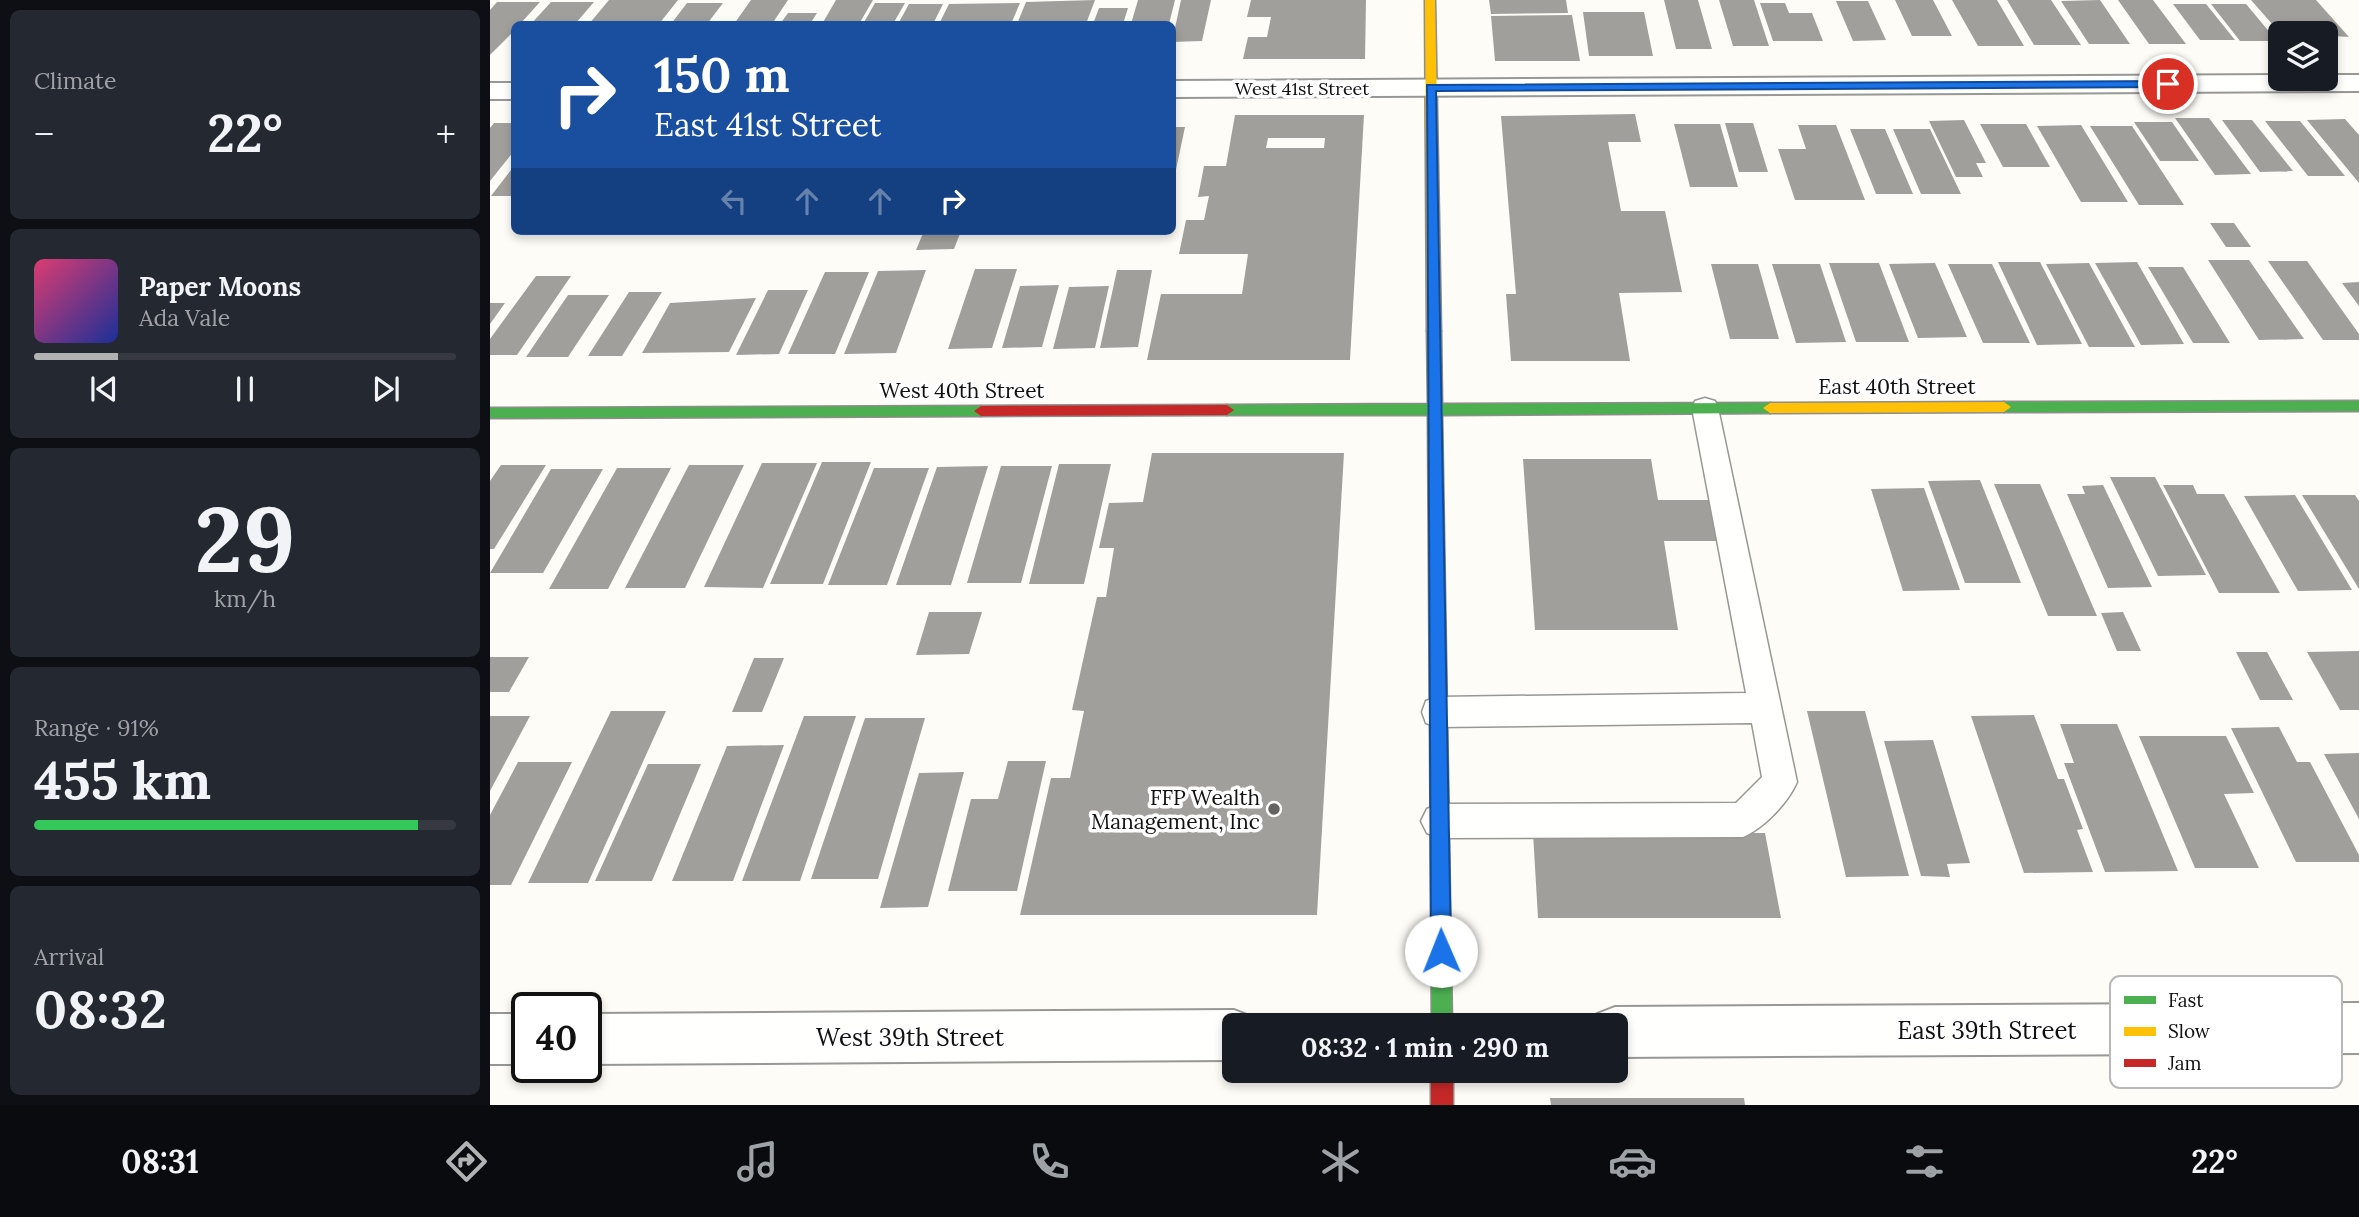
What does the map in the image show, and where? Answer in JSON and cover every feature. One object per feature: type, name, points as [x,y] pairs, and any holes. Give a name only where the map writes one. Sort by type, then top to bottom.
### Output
[{"type":"street","points":[[1430,0],[1442,1013]]},
{"type":"street","name":"West 41st Street","points":[[1176,89],[2359,83]]},
{"type":"street","points":[[490,91],[511,91]]},
{"type":"street","name":"East 40th Street","points":[[1434,409],[2359,406]]},
{"type":"street","name":"West 40th Street","points":[[490,413],[1434,409]]},
{"type":"street","name":"East 39th Street","points":[[1628,1032],[2110,1029]]},
{"type":"street","name":"West 39th Street","points":[[602,1039],[1222,1035]]},
{"type":"street","points":[[490,1039],[511,1039]]},
{"type":"street","points":[[1442,1083],[1442,1105]]},
{"type":"lane","points":[[1440,821],[1743,820],[1780,782],[1705,408]]},
{"type":"lane","points":[[1438,712],[1765,708]]},
{"type":"building","points":[[609,0],[678,0],[661,21],[592,21]]},
{"type":"building","points":[[751,0],[788,0],[774,21],[736,21]]},
{"type":"building","points":[[836,0],[873,0],[861,21],[824,21]]},
{"type":"building","points":[[1095,0],[1087,21],[1018,21],[1026,2]]},
{"type":"building","points":[[1138,0],[1175,0],[1170,21],[1132,21]]},
{"type":"building","points":[[1181,0],[1211,0],[1202,41],[1176,42],[1176,23]]},
{"type":"building","points":[[1251,0],[1366,0],[1365,59],[1243,59],[1248,37],[1267,37],[1271,17],[1247,17]]},
{"type":"building","points":[[1489,0],[1566,0],[1568,13],[1491,14]]},
{"type":"building","points":[[1664,0],[1698,0],[1712,49],[1676,49]]},
{"type":"building","points":[[1719,0],[1754,0],[1769,46],[1733,46]]},
{"type":"building","points":[[1895,0],[1933,0],[1952,36],[1912,36]]},
{"type":"building","points":[[1952,0],[1997,0],[2024,46],[1978,46]]},
{"type":"building","points":[[2007,0],[2051,0],[2081,45],[2034,45]]},
{"type":"building","points":[[2100,0],[2130,44],[2089,44],[2061,1]]},
{"type":"building","points":[[2118,0],[2153,0],[2186,44],[2149,44]]},
{"type":"building","points":[[2251,0],[2316,0],[2335,21],[2269,21]]},
{"type":"building","points":[[1836,1],[1868,1],[1886,40],[1853,41]]},
{"type":"building","points":[[497,2],[540,2],[523,21],[511,21],[511,34],[490,55],[490,10]]},
{"type":"building","points":[[551,2],[594,2],[578,21],[534,21]]},
{"type":"building","points":[[687,3],[723,3],[709,21],[673,21]]},
{"type":"building","points":[[875,3],[905,3],[895,21],[865,21]]},
{"type":"building","points":[[1020,3],[1012,21],[940,21],[949,4]]},
{"type":"building","points":[[1760,3],[1785,3],[1789,13],[1812,13],[1823,41],[1773,41]]},
{"type":"building","points":[[909,4],[943,4],[934,21],[900,21]]},
{"type":"building","points":[[2173,4],[2206,4],[2235,40],[2200,40]]},
{"type":"building","points":[[2211,4],[2246,4],[2268,30],[2268,41],[2240,41]]},
{"type":"building","points":[[1099,8],[1128,8],[1124,21],[1094,21]]},
{"type":"building","points":[[1583,12],[1644,12],[1653,56],[1589,56]]},
{"type":"building","points":[[788,13],[817,13],[812,21],[782,21]]},
{"type":"building","points":[[1572,15],[1580,61],[1495,61],[1491,16]]},
{"type":"building","points":[[2338,25],[2349,37],[2338,36]]},
{"type":"building","points":[[1635,114],[1641,142],[1608,142],[1621,211],[1665,211],[1682,292],[1619,293],[1630,361],[1511,361],[1506,294],[1516,294],[1501,116]]},
{"type":"building","points":[[1235,115],[1364,115],[1350,360],[1147,360],[1161,294],[1242,294],[1248,254],[1179,254],[1186,220],[1204,220],[1209,196],[1198,197],[1204,166],[1226,166]],"holes":[[[1268,138],[1325,138],[1324,148],[1266,148]]]},
{"type":"building","points":[[2175,118],[2209,118],[2251,174],[2215,175]]},
{"type":"building","points":[[2345,119],[2359,135],[2359,183],[2307,120]]},
{"type":"building","points":[[1964,120],[1986,163],[1976,163],[1983,177],[1956,177],[1929,121]]},
{"type":"building","points":[[2222,120],[2252,120],[2293,171],[2260,172]]},
{"type":"building","points":[[2265,121],[2300,121],[2345,176],[2308,176]]},
{"type":"building","points":[[2134,122],[2172,122],[2199,161],[2160,161]]},
{"type":"building","points":[[494,123],[511,123],[511,155],[490,181],[490,128]]},
{"type":"building","points":[[1725,123],[1753,123],[1768,172],[1739,172]]},
{"type":"building","points":[[1674,124],[1720,124],[1738,187],[1690,187]]},
{"type":"building","points":[[1980,124],[2026,124],[2050,167],[2003,167]]},
{"type":"building","points":[[1798,125],[1836,125],[1865,200],[1795,200],[1778,149],[1806,149]]},
{"type":"building","points":[[2081,125],[2128,202],[2081,202],[2037,126]]},
{"type":"building","points":[[2090,126],[2132,126],[2184,205],[2139,205]]},
{"type":"building","points":[[1176,127],[1185,127],[1176,170]]},
{"type":"building","points":[[1850,129],[1885,129],[1913,194],[1876,194]]},
{"type":"building","points":[[1893,129],[1930,129],[1961,194],[1921,194]]},
{"type":"building","points":[[511,170],[511,196],[491,196]]},
{"type":"building","points":[[2210,223],[2234,223],[2251,247],[2226,247]]},
{"type":"building","points":[[922,235],[959,235],[954,249],[916,250]]},
{"type":"building","points":[[2208,260],[2249,260],[2304,339],[2259,340]]},
{"type":"building","points":[[2268,261],[2307,261],[2359,334],[2359,340],[2323,340]]},
{"type":"building","points":[[1998,262],[2040,262],[2082,344],[2037,345]]},
{"type":"building","points":[[2137,262],[2184,344],[2141,345],[2095,263]]},
{"type":"building","points":[[1829,263],[1879,263],[1909,342],[1856,342]]},
{"type":"building","points":[[1935,263],[1967,337],[1918,338],[1889,264]]},
{"type":"building","points":[[2089,263],[2135,347],[2089,347],[2046,264]]},
{"type":"building","points":[[1711,264],[1758,264],[1779,339],[1730,339]]},
{"type":"building","points":[[1772,264],[1820,264],[1846,342],[1796,343]]},
{"type":"building","points":[[1948,264],[1992,264],[2030,343],[1983,343]]},
{"type":"building","points":[[2148,267],[2183,267],[2230,343],[2193,343]]},
{"type":"building","points":[[975,269],[1017,269],[992,348],[948,349]]},
{"type":"building","points":[[926,270],[896,353],[844,354],[878,271]]},
{"type":"building","points":[[1117,270],[1152,270],[1138,347],[1100,348]]},
{"type":"building","points":[[825,272],[869,272],[835,354],[788,354]]},
{"type":"building","points":[[536,276],[571,276],[517,355],[490,355],[490,339]]},
{"type":"building","points":[[2359,282],[2359,306],[2342,283]]},
{"type":"building","points":[[1059,285],[1042,347],[1002,348],[1020,286]]},
{"type":"building","points":[[1109,286],[1095,348],[1053,349],[1069,287]]},
{"type":"building","points":[[768,290],[808,290],[779,354],[736,355]]},
{"type":"building","points":[[629,292],[662,292],[622,356],[588,356]]},
{"type":"building","points":[[568,295],[609,295],[568,357],[526,357]]},
{"type":"building","points":[[756,298],[729,352],[642,353],[670,303]]},
{"type":"building","points":[[490,303],[505,303],[490,324]]},
{"type":"building","points":[[1152,453],[1344,453],[1317,915],[1020,915],[1051,778],[1070,778],[1084,711],[1072,710],[1097,597],[1106,597],[1114,548],[1099,548],[1109,503],[1143,502]]},
{"type":"building","points":[[1523,459],[1651,459],[1658,500],[1713,500],[1721,541],[1664,541],[1678,630],[1535,630]]},
{"type":"building","points":[[822,462],[871,462],[823,584],[770,584]]},
{"type":"building","points":[[762,463],[817,463],[763,588],[704,587]]},
{"type":"building","points":[[1059,464],[1111,464],[1084,584],[1029,584]]},
{"type":"building","points":[[501,465],[546,465],[494,549],[490,549],[490,481]]},
{"type":"building","points":[[689,465],[744,465],[685,588],[625,588]]},
{"type":"building","points":[[988,466],[951,585],[896,585],[937,467]]},
{"type":"building","points":[[1001,466],[1052,466],[1021,583],[967,583]]},
{"type":"building","points":[[617,468],[671,468],[608,589],[549,589]]},
{"type":"building","points":[[874,468],[929,468],[887,585],[828,585]]},
{"type":"building","points":[[551,469],[603,469],[543,573],[490,573]]},
{"type":"building","points":[[2110,477],[2155,477],[2206,575],[2158,576]]},
{"type":"building","points":[[1980,480],[2021,583],[1965,583],[1928,481]]},
{"type":"building","points":[[1994,484],[2040,484],[2097,616],[2048,616]]},
{"type":"building","points":[[2103,485],[2152,587],[2108,588],[2067,494],[2085,494],[2082,486]]},
{"type":"building","points":[[2163,485],[2193,485],[2197,494],[2224,494],[2280,593],[2219,593]]},
{"type":"building","points":[[1924,488],[1960,590],[1903,591],[1871,489]]},
{"type":"building","points":[[2295,495],[2352,590],[2298,591],[2244,496]]},
{"type":"building","points":[[2302,495],[2355,495],[2359,501],[2359,589]]},
{"type":"building","points":[[929,612],[982,612],[969,654],[916,655]]},
{"type":"building","points":[[2123,612],[2141,651],[2117,651],[2101,613]]},
{"type":"building","points":[[2359,651],[2359,710],[2340,710],[2307,652]]},
{"type":"building","points":[[2236,652],[2267,652],[2293,700],[2260,700]]},
{"type":"building","points":[[490,657],[529,657],[509,692],[490,692]]},
{"type":"building","points":[[754,658],[784,658],[762,712],[732,712]]},
{"type":"building","points":[[611,711],[666,711],[588,883],[528,883]]},
{"type":"building","points":[[1807,711],[1865,711],[1909,876],[1846,877]]},
{"type":"building","points":[[2034,715],[2058,779],[2064,779],[2083,829],[2077,830],[2093,872],[2024,873],[1971,716]]},
{"type":"building","points":[[490,716],[530,716],[490,791]]},
{"type":"building","points":[[804,716],[856,716],[800,881],[742,881]]},
{"type":"building","points":[[865,718],[925,718],[878,879],[811,879]]},
{"type":"building","points":[[2060,724],[2117,724],[2178,871],[2105,872],[2064,763],[2074,763]]},
{"type":"building","points":[[2279,727],[2297,762],[2310,762],[2359,855],[2359,862],[2296,862],[2231,728]]},
{"type":"building","points":[[2139,736],[2226,736],[2254,793],[2224,794],[2259,868],[2195,868]]},
{"type":"building","points":[[1933,740],[1970,863],[1947,864],[1950,877],[1921,876],[1884,741]]},
{"type":"building","points":[[784,745],[733,881],[672,881],[727,746]]},
{"type":"building","points":[[2359,753],[2359,819],[2324,754]]},
{"type":"building","points":[[1008,761],[1046,761],[1017,891],[948,891],[971,799],[998,799]]},
{"type":"building","points":[[518,762],[572,762],[511,885],[490,885],[490,815]]},
{"type":"building","points":[[648,764],[701,764],[652,881],[595,881]]},
{"type":"building","points":[[964,772],[928,907],[880,908],[919,773]]},
{"type":"building","points":[[1533,833],[1765,833],[1781,918],[1538,918]]},
{"type":"building","points":[[1550,1098],[1744,1098],[1745,1105],[1551,1105]]},
{"type":"traffic: fast","points":[[1434,331],[1442,1013]]},
{"type":"traffic: fast","points":[[2004,407],[2359,406]]},
{"type":"traffic: fast","points":[[1227,410],[1770,408]]},
{"type":"traffic: fast","points":[[490,413],[981,411]]},
{"type":"traffic: slow","points":[[1430,0],[1434,331]]},
{"type":"traffic: slow","points":[[1770,408],[2004,407]]},
{"type":"traffic: jam","points":[[981,411],[1227,410]]},
{"type":"traffic: jam","points":[[1442,1083],[1442,1105]]},
{"type":"place","name":"FFP Wealth Management, Inc","points":[[1274,809]]},
{"type":"route","points":[[1441,951],[1431,88],[2168,84]]}]
